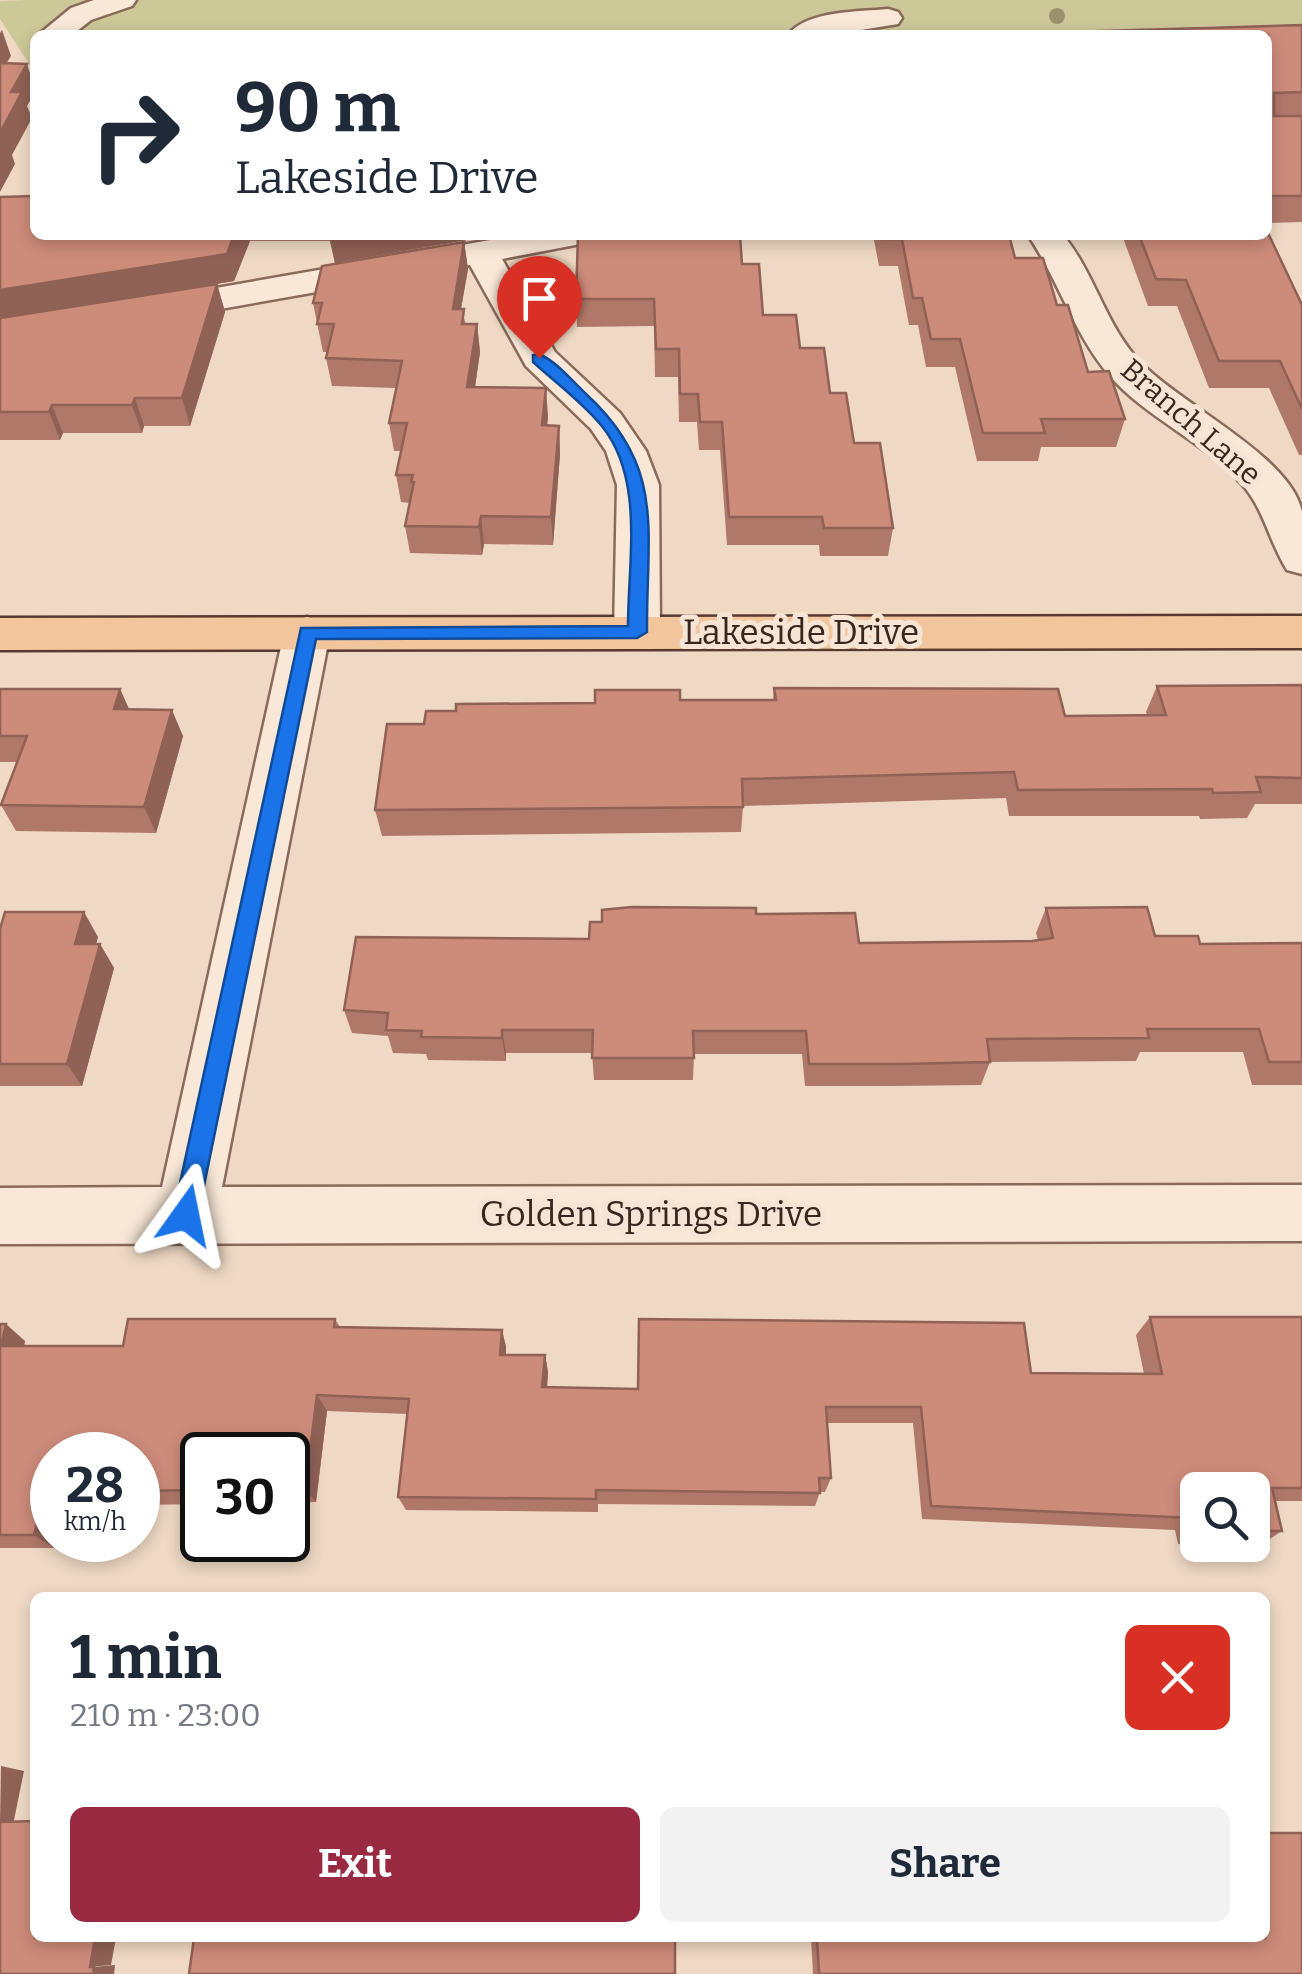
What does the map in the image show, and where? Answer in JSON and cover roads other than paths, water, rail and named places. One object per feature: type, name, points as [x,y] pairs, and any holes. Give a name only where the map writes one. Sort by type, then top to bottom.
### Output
[{"type":"main road","name":"Lakeside Drive","points":[[0,634],[1302,632]]},
{"type":"street","points":[[60,30],[80,14],[122,0]]},
{"type":"street","points":[[817,30],[836,23],[888,18]]},
{"type":"street","points":[[0,333],[50,328],[551,240]]},
{"type":"street","name":"Branch Lane","points":[[1049,240],[1076,278],[1100,334],[1123,366],[1158,400],[1217,440],[1255,473],[1281,508],[1300,547]]},
{"type":"street","points":[[480,252],[539,358],[606,421],[626,450],[638,485],[637,632]]},
{"type":"street","points":[[186,1215],[308,633]]},
{"type":"street","name":"Golden Springs Drive","points":[[0,1216],[1302,1213]]}]
